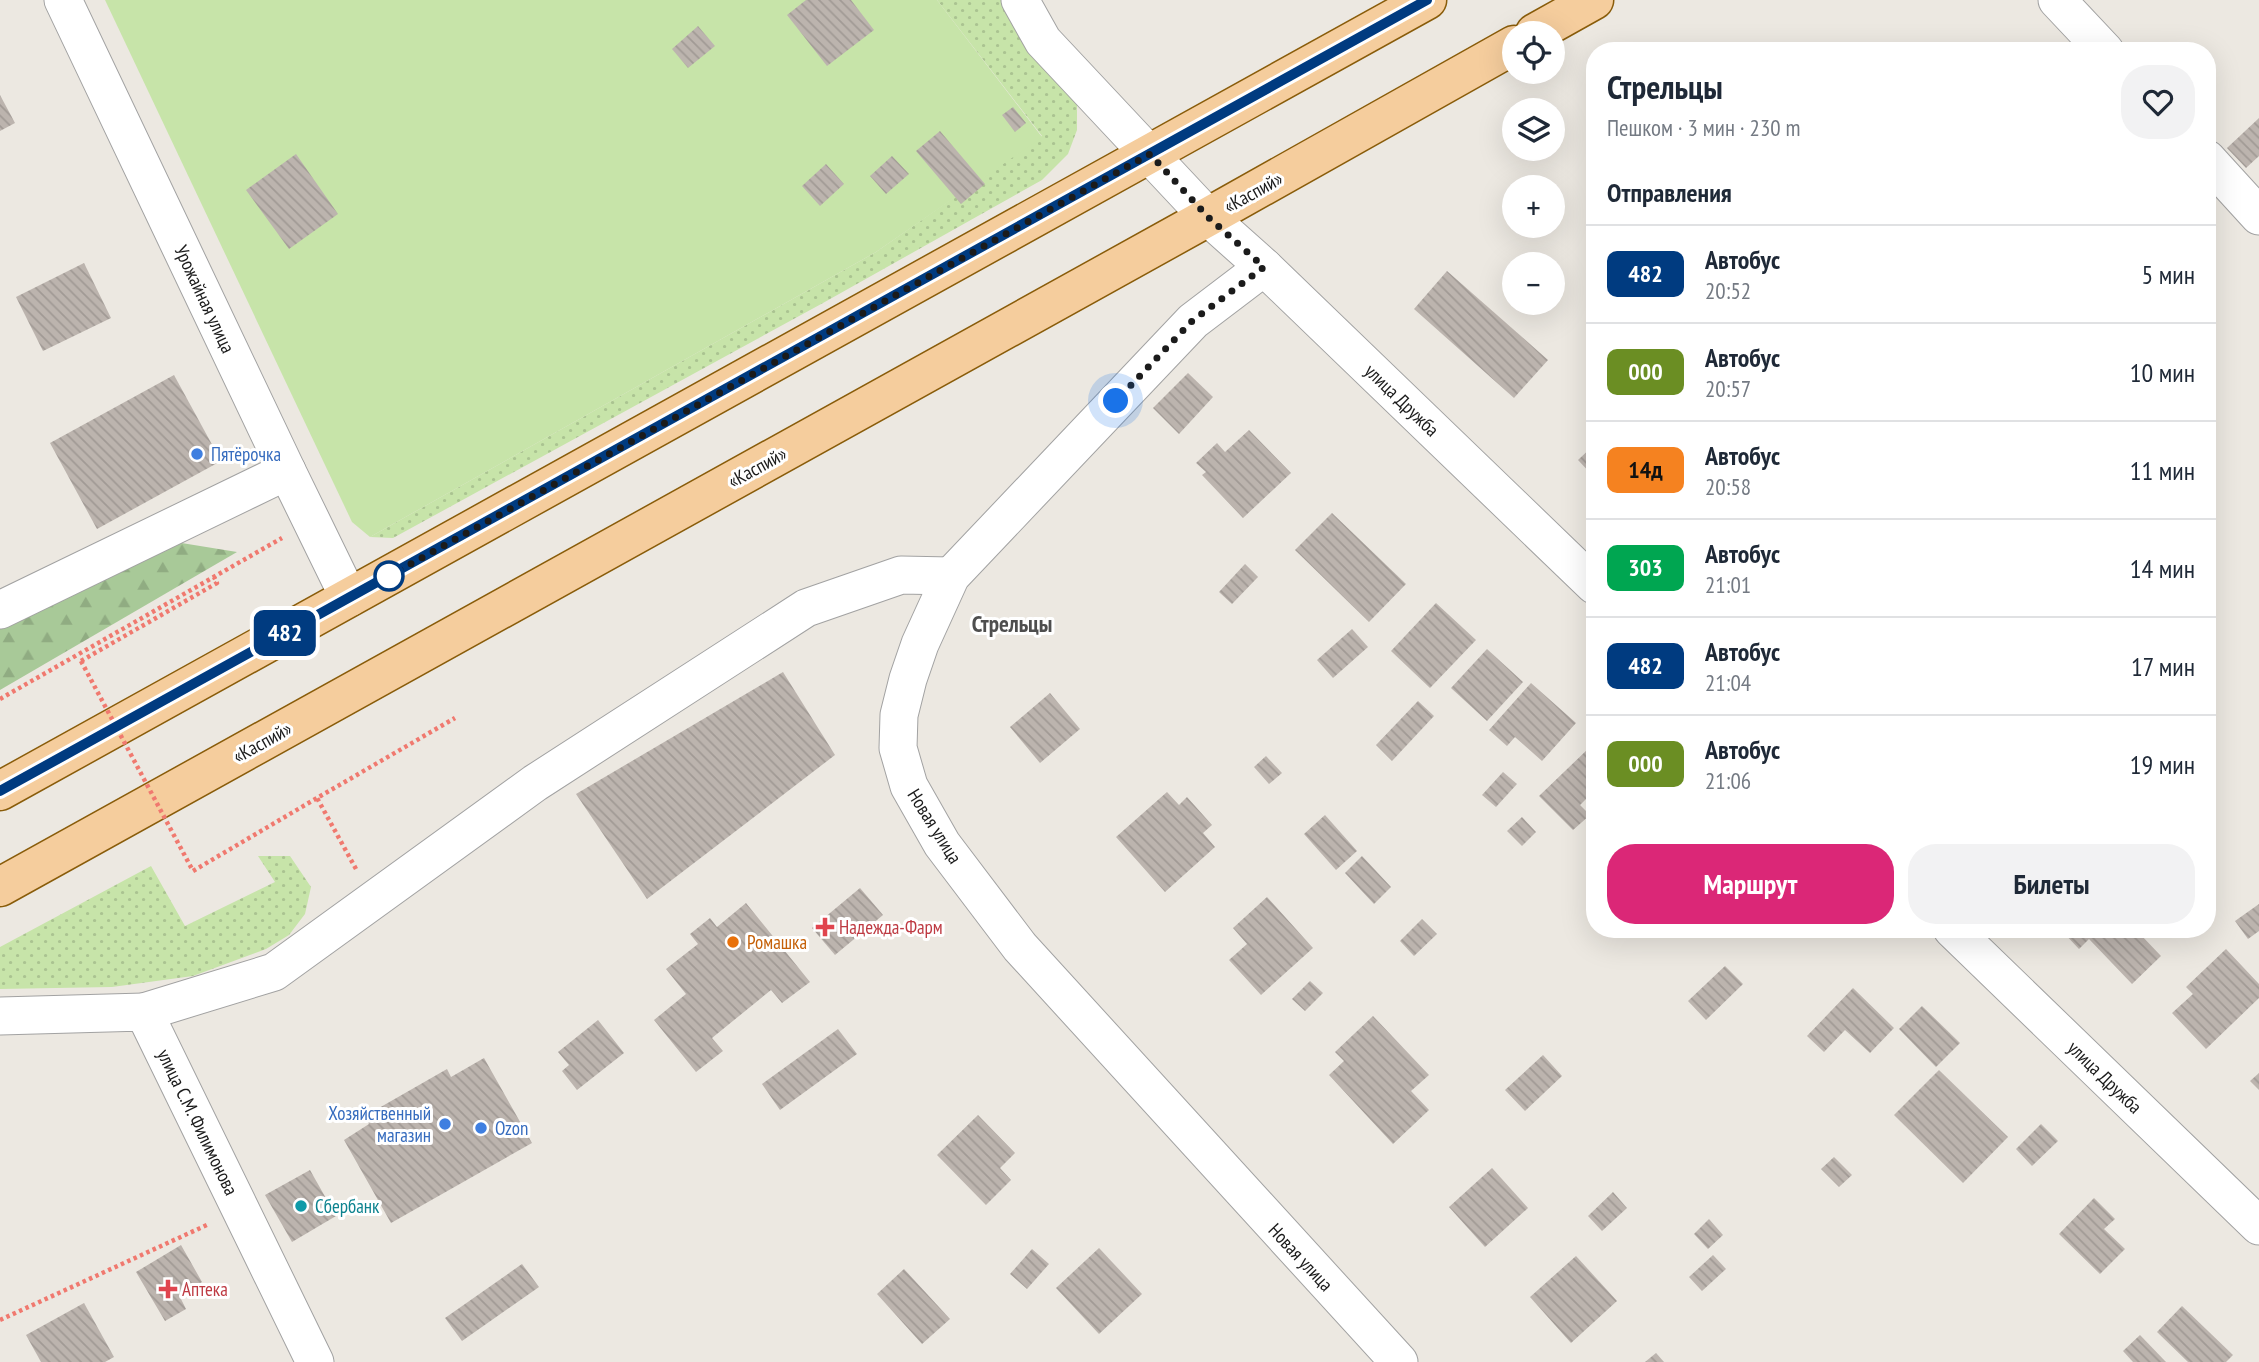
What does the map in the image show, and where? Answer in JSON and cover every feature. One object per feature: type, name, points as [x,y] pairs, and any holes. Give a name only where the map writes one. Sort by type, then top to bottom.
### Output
[{"type":"main road","points":[[0,791],[1427,0]]},
{"type":"main road","points":[[1556,21],[1594,0]]},
{"type":"main road","name":"«Каспий»","points":[[0,887],[1502,52]]},
{"type":"street","name":"Урожайная улица","points":[[63,0],[349,598]]},
{"type":"street","points":[[1020,0],[1043,40],[1150,154]]},
{"type":"street","points":[[2057,0],[2097,42]]},
{"type":"street","name":"улица Дружба","points":[[1150,154],[1208,217],[1264,267],[1586,577]]},
{"type":"street","points":[[2216,169],[2259,216]]},
{"type":"street","name":"Новая улица","points":[[1264,267],[1192,321],[951,576],[920,644],[908,679],[899,715],[898,748],[909,786],[936,832],[1020,947],[1399,1362]]},
{"type":"street","points":[[0,610],[287,471]]},
{"type":"street","points":[[0,1016],[144,1012],[274,972],[535,783],[806,608],[901,575],[951,576]]},
{"type":"street","name":"улица Дружба","points":[[1961,938],[2259,1226]]},
{"type":"street","name":"улица С.М. Филимонова","points":[[144,1012],[315,1362]]},
{"type":"street","points":[[286,1362],[294,1320]]},
{"type":"path","points":[[0,699],[311,522]]},
{"type":"path","points":[[214,577],[217,583],[80,662],[193,871],[455,718]]},
{"type":"path","points":[[317,798],[373,900]]},
{"type":"path","points":[[0,1320],[241,1210]]},
{"type":"green space","points":[[105,0],[937,0],[1042,137],[876,252],[370,537],[352,522]]},
{"type":"green space","points":[[937,0],[1007,0],[1077,90],[1077,130],[1068,154],[1042,180],[393,538],[370,537],[876,252],[1042,136]]},
{"type":"green space","points":[[157,539],[237,552],[0,690],[0,623]]},
{"type":"green space","points":[[258,856],[290,856],[311,887],[305,914],[289,935],[266,949],[193,976],[112,987],[0,989],[0,947],[151,866],[185,926],[275,882]]},
{"type":"building","points":[[806,0],[851,0],[874,30],[827,66],[787,15]]},
{"type":"building","points":[[698,26],[715,46],[688,68],[672,49]]},
{"type":"building","points":[[0,95],[15,123],[0,131]]},
{"type":"building","points":[[1013,107],[1026,123],[1015,132],[1002,115]]},
{"type":"building","points":[[2259,118],[2259,156],[2246,168],[2227,148]]},
{"type":"building","points":[[940,131],[985,184],[961,204],[916,151]]},
{"type":"building","points":[[296,154],[338,214],[289,249],[246,190]]},
{"type":"building","points":[[892,156],[909,174],[886,194],[870,176]]},
{"type":"building","points":[[826,164],[844,184],[820,206],[802,186]]},
{"type":"building","points":[[84,263],[111,318],[43,351],[16,297]]},
{"type":"building","points":[[1447,271],[1548,360],[1514,398],[1414,309]]},
{"type":"building","points":[[1188,373],[1213,397],[1179,434],[1153,408]]},
{"type":"building","points":[[174,375],[221,461],[97,529],[50,443]]},
{"type":"building","points":[[1249,430],[1291,473],[1243,518],[1202,475],[1206,472],[1196,463],[1217,443],[1225,452]]},
{"type":"building","points":[[1586,452],[1586,468],[1578,460]]},
{"type":"building","points":[[1332,513],[1406,584],[1369,622],[1295,550]]},
{"type":"building","points":[[1245,564],[1258,577],[1232,604],[1219,592]]},
{"type":"building","points":[[1436,603],[1476,640],[1430,688],[1391,651]]},
{"type":"building","points":[[1352,629],[1368,647],[1333,678],[1317,660]]},
{"type":"building","points":[[1487,649],[1523,682],[1487,721],[1451,688]]},
{"type":"building","points":[[783,672],[835,755],[647,899],[576,794]]},
{"type":"building","points":[[1531,683],[1576,723],[1542,761],[1515,737],[1507,746],[1489,730]]},
{"type":"building","points":[[1050,693],[1080,729],[1040,763],[1010,727]]},
{"type":"building","points":[[1418,701],[1434,716],[1392,761],[1376,745]]},
{"type":"building","points":[[1586,751],[1586,799],[1580,805],[1586,811],[1586,819],[1573,830],[1539,796]]},
{"type":"building","points":[[1266,756],[1282,773],[1269,784],[1254,767]]},
{"type":"building","points":[[1503,772],[1517,784],[1496,807],[1482,795]]},
{"type":"building","points":[[1167,792],[1179,805],[1187,797],[1212,825],[1203,833],[1215,847],[1165,892],[1116,837]]},
{"type":"building","points":[[1325,815],[1357,851],[1336,870],[1304,834]]},
{"type":"building","points":[[1522,817],[1536,832],[1522,846],[1507,831]]},
{"type":"building","points":[[1362,856],[1391,887],[1374,904],[1345,873]]},
{"type":"building","points":[[860,888],[883,915],[835,955],[812,928]]},
{"type":"building","points":[[1267,897],[1313,948],[1261,995],[1229,960],[1247,944],[1233,928]]},
{"type":"building","points":[[746,903],[810,982],[782,1003],[771,990],[712,1038],[723,1051],[696,1072],[654,1020],[686,994],[666,969],[698,944],[690,934],[710,918],[717,927]]},
{"type":"building","points":[[2259,904],[2259,931],[2248,939],[2235,921]]},
{"type":"building","points":[[1422,919],[1437,934],[1414,956],[1400,941]]},
{"type":"building","points":[[2069,938],[2144,938],[2161,956],[2132,984],[2089,939],[2079,949]]},
{"type":"building","points":[[2226,949],[2259,984],[2259,998],[2206,1049],[2172,1013],[2193,994],[2186,987]]},
{"type":"building","points":[[1725,966],[1743,984],[1706,1020],[1688,1001]]},
{"type":"building","points":[[1310,981],[1323,993],[1305,1011],[1292,999]]},
{"type":"building","points":[[1853,988],[1894,1028],[1870,1053],[1845,1030],[1824,1052],[1807,1036]]},
{"type":"building","points":[[1922,1006],[1960,1043],[1936,1067],[1899,1029]]},
{"type":"building","points":[[1373,1016],[1429,1075],[1411,1091],[1429,1110],[1393,1144],[1329,1075],[1344,1061],[1335,1052]]},
{"type":"building","points":[[598,1020],[624,1053],[577,1090],[562,1071],[569,1065],[558,1052]]},
{"type":"building","points":[[838,1029],[857,1054],[780,1110],[762,1084]]},
{"type":"building","points":[[1543,1055],[1562,1076],[1525,1111],[1505,1090]]},
{"type":"building","points":[[484,1058],[532,1143],[391,1223],[344,1140],[369,1124],[365,1116],[447,1069],[451,1077]]},
{"type":"building","points":[[1939,1070],[2008,1137],[1963,1183],[1894,1115]]},
{"type":"building","points":[[2259,1073],[2259,1090],[2250,1081]]},
{"type":"building","points":[[978,1115],[1015,1153],[1000,1168],[1011,1180],[986,1205],[937,1155]]},
{"type":"building","points":[[2041,1124],[2058,1141],[2032,1166],[2016,1149]]},
{"type":"building","points":[[1834,1157],[1852,1175],[1839,1187],[1821,1169]]},
{"type":"building","points":[[1492,1168],[1528,1208],[1485,1247],[1449,1207]]},
{"type":"building","name":"Сбербанк","points":[[310,1170],[336,1216],[292,1242],[265,1195]]},
{"type":"building","points":[[1613,1192],[1627,1208],[1602,1231],[1588,1216]]},
{"type":"building","points":[[2094,1198],[2115,1219],[2104,1229],[2125,1249],[2100,1274],[2059,1234]]},
{"type":"building","points":[[1709,1219],[1723,1235],[1708,1249],[1694,1234]]},
{"type":"building","name":"Аптека","points":[[181,1245],[202,1282],[179,1295],[186,1309],[165,1321],[136,1272]]},
{"type":"building","points":[[1099,1248],[1142,1294],[1099,1334],[1056,1288]]},
{"type":"building","points":[[1032,1249],[1049,1264],[1027,1289],[1010,1274]]},
{"type":"building","points":[[1713,1255],[1726,1269],[1702,1291],[1689,1277]]},
{"type":"building","points":[[1576,1256],[1617,1301],[1571,1343],[1530,1297]]},
{"type":"building","points":[[522,1264],[539,1287],[462,1341],[445,1318]]},
{"type":"building","points":[[904,1269],[950,1319],[922,1344],[877,1294]]},
{"type":"building","points":[[84,1303],[114,1357],[105,1362],[41,1362],[26,1335]]},
{"type":"building","points":[[2182,1306],[2233,1355],[2226,1362],[2188,1362],[2157,1332]]},
{"type":"building","points":[[2140,1335],[2166,1362],[2133,1362],[2123,1351]]},
{"type":"building","points":[[1656,1353],[1664,1362],[1645,1362]]},
{"type":"bus line","name":"482","points":[[0,791],[1427,0]]},
{"type":"place","name":"Пятёрочка","points":[[197,454]]},
{"type":"place","name":"Надежда-Фарм","points":[[825,927]]},
{"type":"place","name":"Ромашка","points":[[733,942]]},
{"type":"place","name":"Хозяйственный магазин","points":[[445,1124]]},
{"type":"place","name":"Ozon","points":[[481,1128]]},
{"type":"place","name":"Сбербанк","points":[[301,1206]]},
{"type":"place","name":"Аптека","points":[[168,1289]]},
{"type":"district","name":"Стрельцы","points":[[1012,624]]},
{"type":"route","points":[[389,576],[1150,154],[1208,217],[1264,267],[1192,321],[1116,401]]}]
